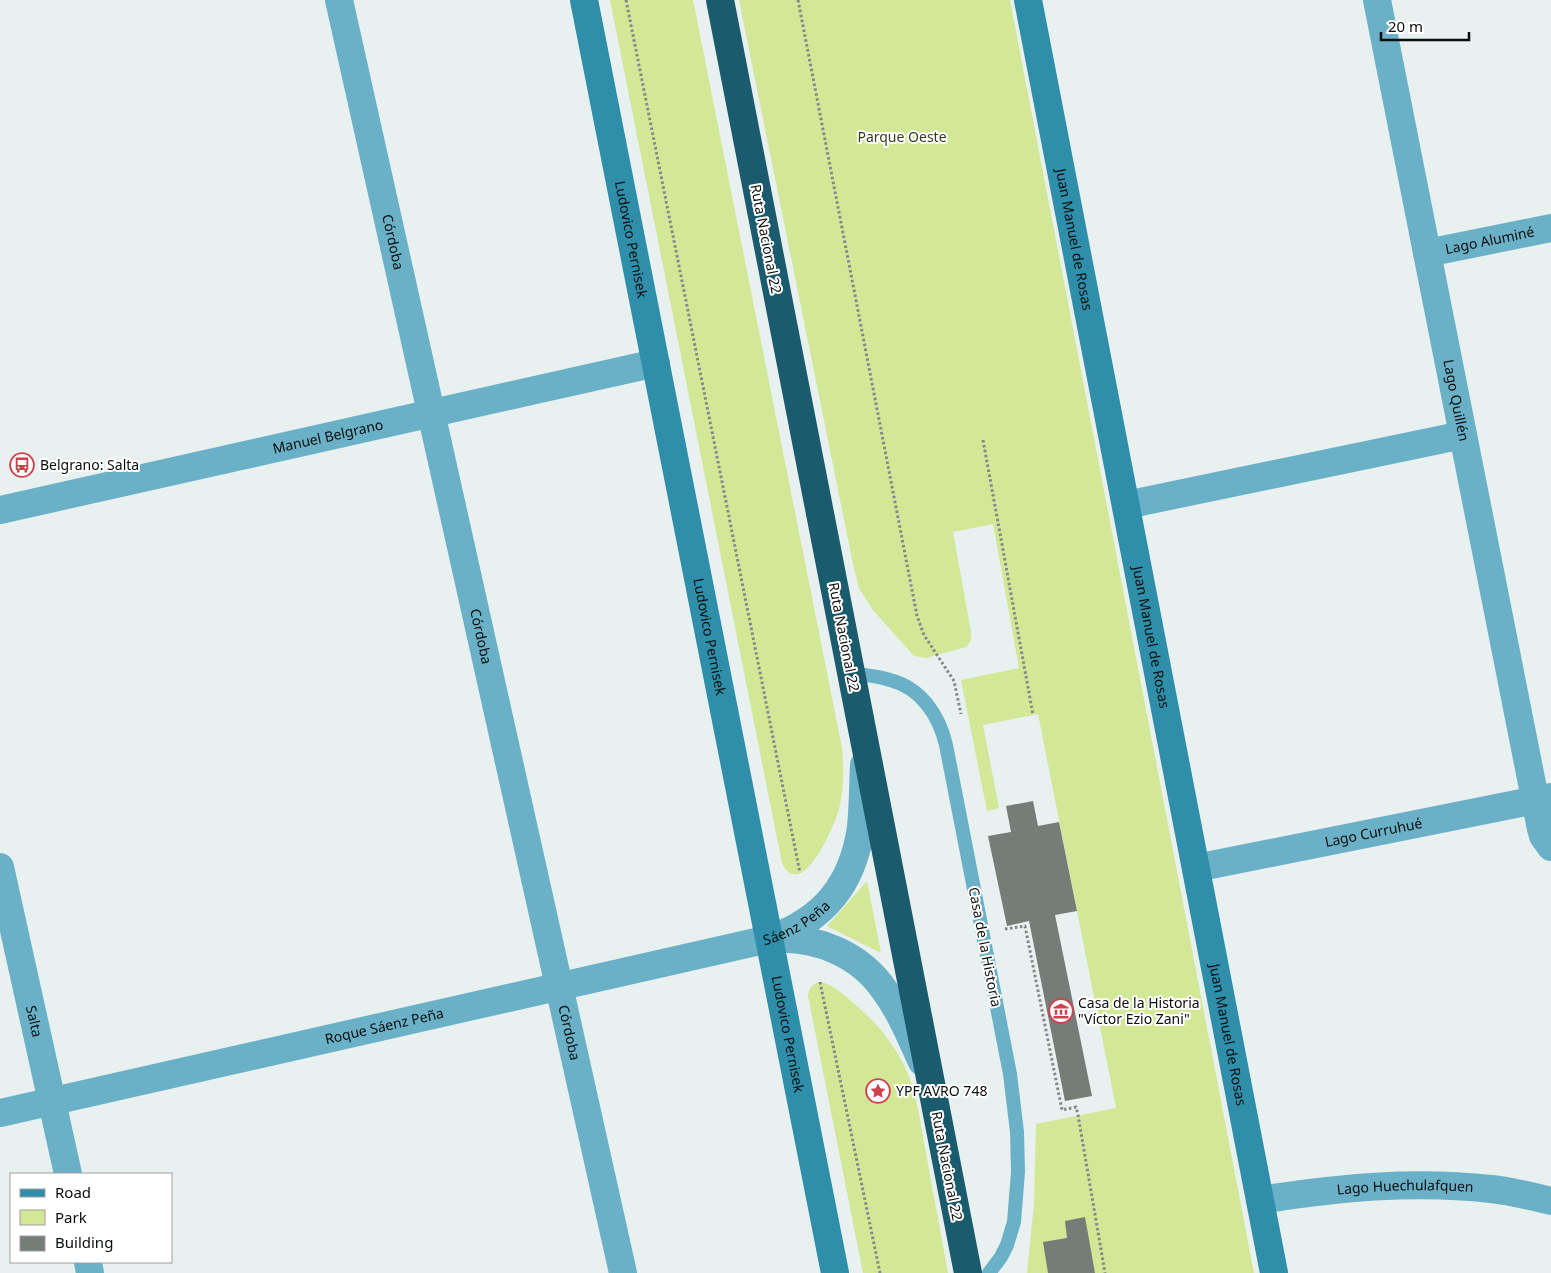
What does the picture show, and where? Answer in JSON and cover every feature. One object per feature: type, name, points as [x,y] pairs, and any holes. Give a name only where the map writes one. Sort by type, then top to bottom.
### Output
[{"type":"highway","name":"Ruta Nacional 22","points":[[720,0],[968,1273]]},
{"type":"street","name":"Córdoba","points":[[339,0],[623,1273]]},
{"type":"street","name":"Ludovico Pernisek","points":[[584,0],[835,1273]]},
{"type":"street","name":"Juan Manuel de Rosas","points":[[1028,0],[1274,1273]]},
{"type":"street","name":"Lago Quillén","points":[[1378,0],[1463,435],[1543,798],[1543,836],[1551,847]]},
{"type":"street","name":"Lago Aluminé","points":[[1427,253],[1551,228]]},
{"type":"street","name":"Manuel Belgrano","points":[[0,510],[656,363]]},
{"type":"street","points":[[1126,505],[1463,435]]},
{"type":"street","name":"Sáenz Peña","points":[[769,939],[800,926],[817,914],[834,894],[849,870],[861,827],[865,744]]},
{"type":"street","name":"Lago Curruhué","points":[[1196,868],[1543,798]]},
{"type":"street","name":"Salta","points":[[0,867],[68,1173]]},
{"type":"street","name":"Sáenz Peña","points":[[769,939],[793,939],[818,943],[842,953],[860,964],[884,989],[896,1008],[931,1081]]},
{"type":"street","name":"Roque Sáenz Peña","points":[[0,1113],[769,939]]},
{"type":"street","name":"Lago Huechulafquen","points":[[1260,1200],[1340,1188],[1413,1184],[1454,1185],[1493,1189],[1551,1201]]},
{"type":"lane","name":"Casa de la Historia","points":[[851,674],[892,680],[913,691],[931,709],[938,719],[943,732],[1010,1074],[1017,1132],[1018,1182],[1014,1222],[1002,1257],[989,1273]]},
{"type":"path","points":[[626,0],[800,874]]},
{"type":"path","points":[[798,0],[917,616],[924,635],[954,681],[962,719]]},
{"type":"path","points":[[983,440],[1033,715]]},
{"type":"path","points":[[1003,920],[1005,930],[1025,926],[1062,1110],[1076,1107],[1078,1115],[1104,1273]]},
{"type":"path","points":[[820,982],[880,1273]]},
{"type":"green space","points":[[610,0],[693,0],[842,748],[843,786],[837,816],[814,860],[799,874],[790,873],[782,863]]},
{"type":"green space","name":"Parque Oeste","points":[[739,0],[1010,0],[1254,1273],[1027,1273],[1034,1204],[1036,1124],[1116,1108],[1038,714],[983,725],[999,808],[987,811],[961,680],[1019,668],[993,524],[953,532],[971,632],[971,640],[966,647],[926,658],[914,656],[872,609],[859,588]]},
{"type":"green space","points":[[867,881],[881,953],[827,926]]},
{"type":"green space","points":[[820,982],[837,990],[869,1017],[891,1044],[908,1074],[919,1113],[948,1273],[863,1273],[808,996],[811,987]]},
{"type":"building","name":"Casa de la Historia \"Víctor Ezio Zani\"","points":[[1033,801],[1038,826],[1059,822],[1077,911],[1055,915],[1092,1096],[1065,1101],[1029,921],[1007,926],[988,836],[1011,832],[1006,806]]},
{"type":"building","points":[[1085,1217],[1095,1273],[1048,1273],[1043,1242],[1067,1238],[1065,1221]]},
{"type":"place","name":"Belgrano: Salta","points":[[22,465]]},
{"type":"place","name":"Casa de la Historia \"Víctor Ezio Zani\"","points":[[1061,1011]]},
{"type":"place","name":"YPF AVRO 748","points":[[878,1091]]}]
